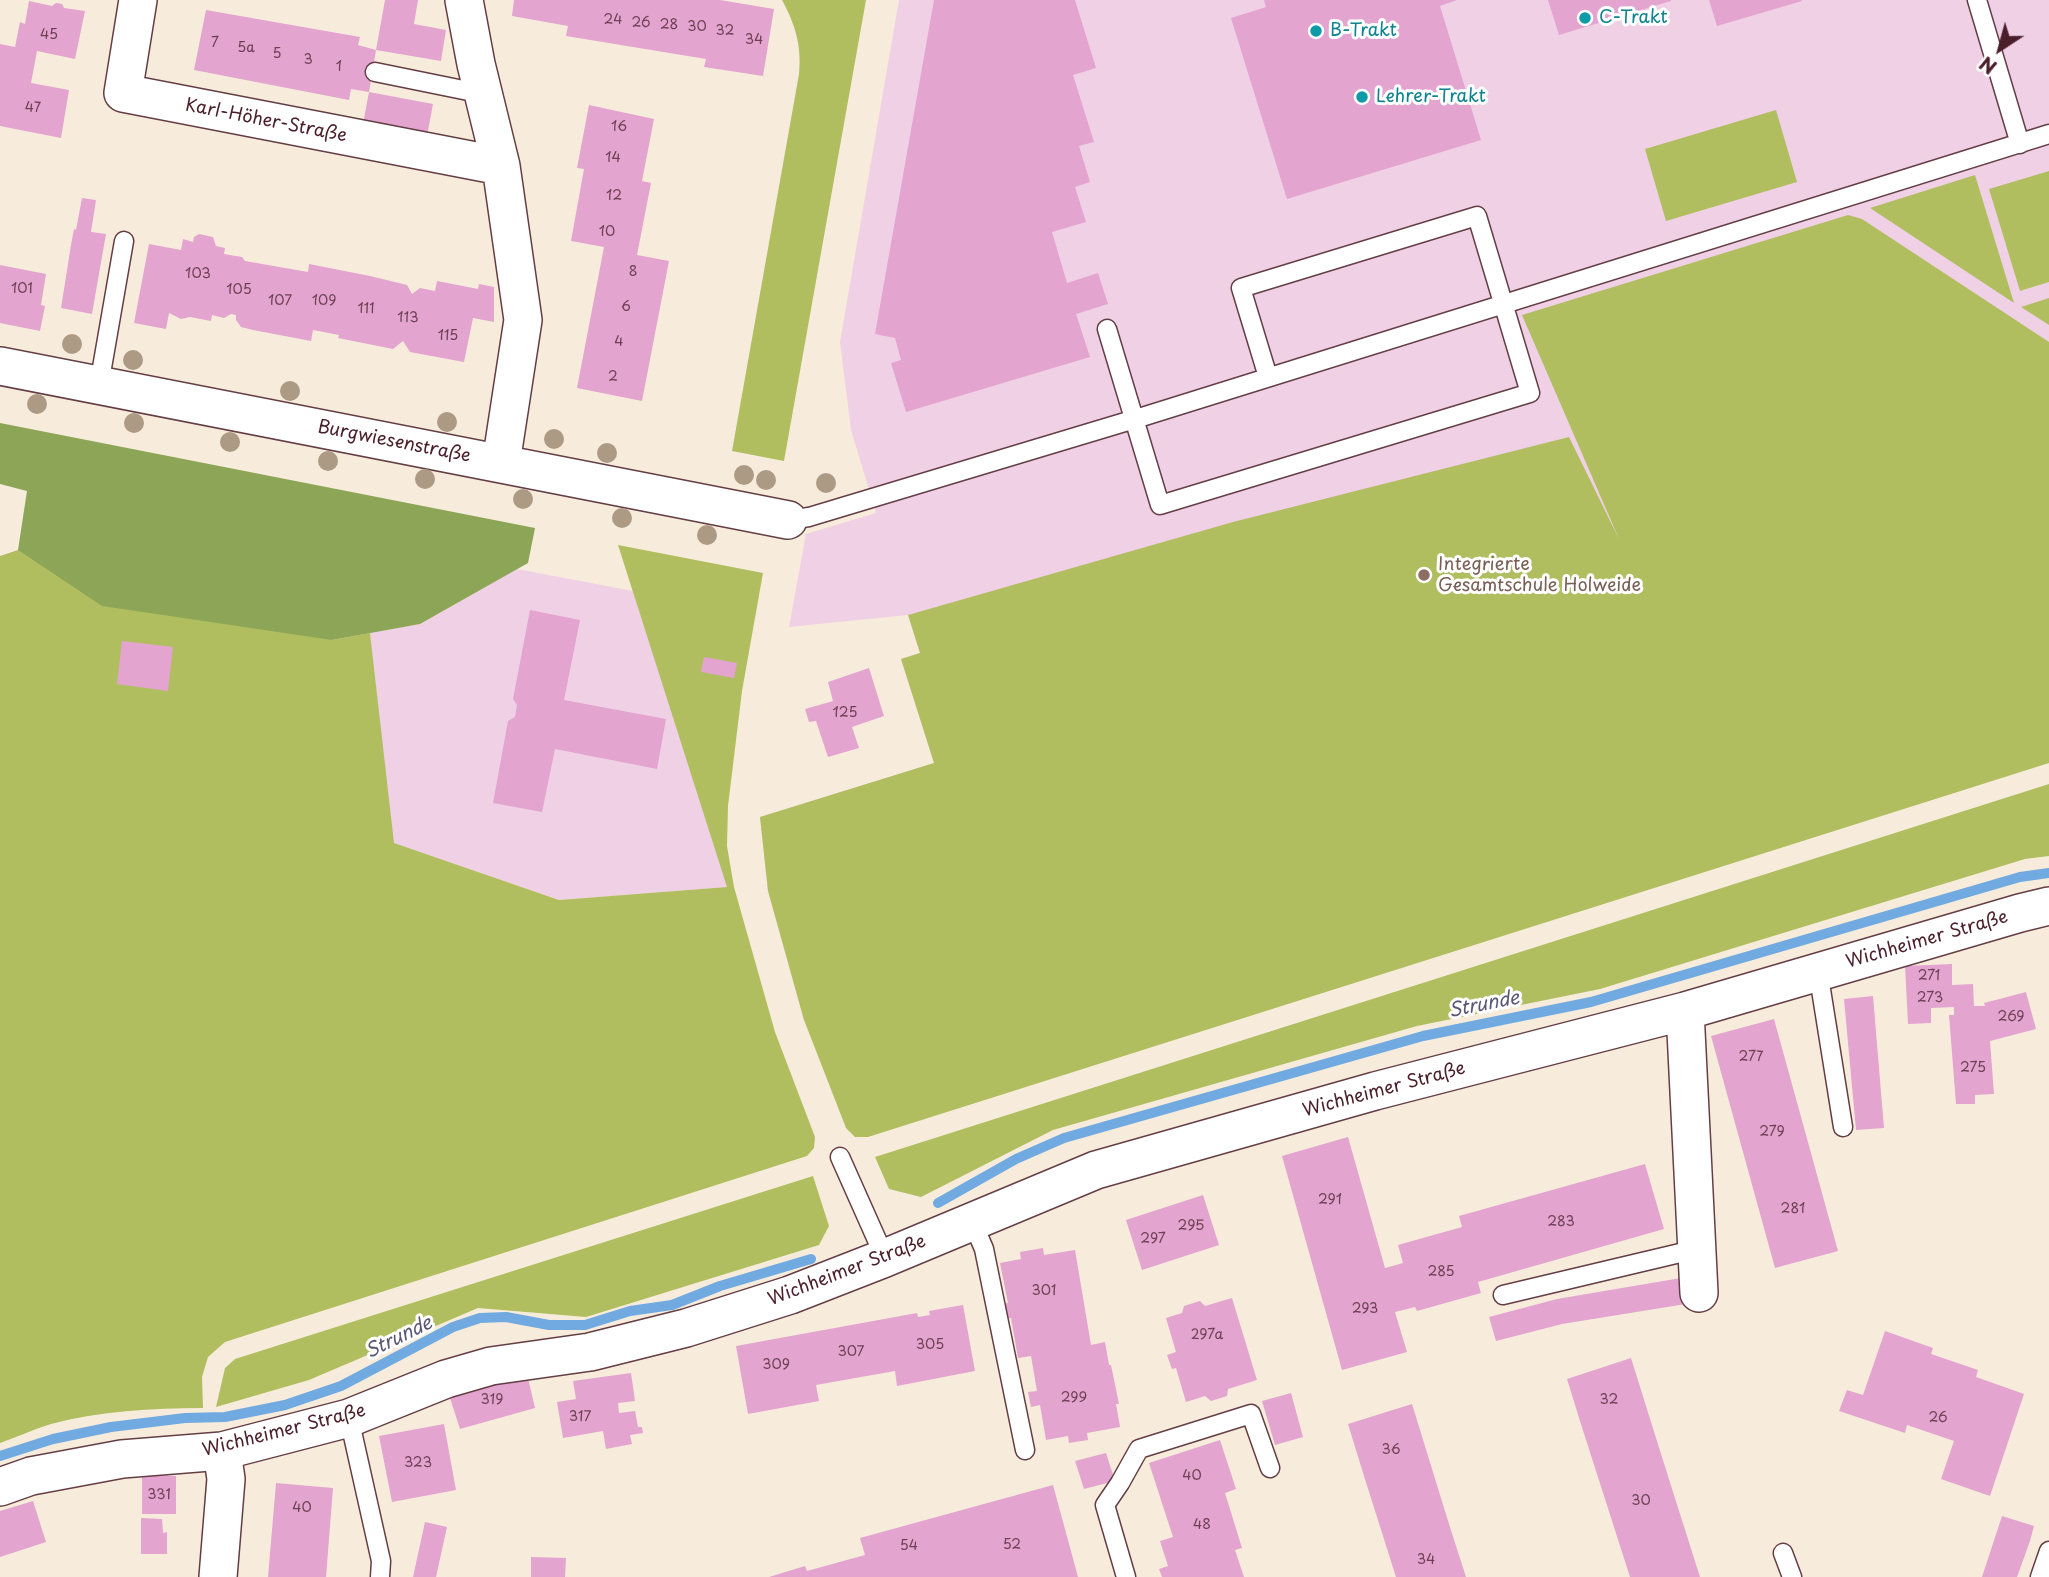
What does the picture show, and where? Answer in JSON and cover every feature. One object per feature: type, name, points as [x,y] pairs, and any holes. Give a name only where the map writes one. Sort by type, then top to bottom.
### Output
[{"type":"street","name":"Karl-Höher-Straße","points":[[138,0],[123,93],[501,166]]},
{"type":"street","points":[[464,0],[501,166],[523,320],[501,463]]},
{"type":"street","name":"Burgwiesenstraße","points":[[0,366],[788,520]]},
{"type":"street","name":"Wichheimer Straße","points":[[0,1487],[31,1476],[122,1459],[222,1451],[349,1418],[446,1379],[491,1366],[590,1352],[686,1328],[790,1295],[1096,1170],[1375,1091],[1685,1012],[1818,971],[2049,906]]},
{"type":"street","points":[[1685,1012],[1699,1293]]},
{"type":"street","points":[[218,1577],[226,1479],[222,1451]]},
{"type":"lane","points":[[1977,0],[2020,144]]},
{"type":"lane","points":[[375,72],[483,94]]},
{"type":"lane","points":[[788,520],[809,517],[1133,419],[2049,134]]},
{"type":"lane","points":[[1107,329],[1160,505],[1530,393],[1477,216],[1241,288],[1268,377]]},
{"type":"lane","points":[[99,385],[124,241]]},
{"type":"lane","points":[[1818,971],[1843,1127]]},
{"type":"lane","points":[[840,1157],[885,1258]]},
{"type":"lane","points":[[972,1221],[984,1248],[1025,1450]]},
{"type":"lane","points":[[1503,1295],[1697,1249]]},
{"type":"lane","points":[[1126,1577],[1105,1505],[1139,1449],[1251,1414],[1270,1468]]},
{"type":"lane","points":[[349,1418],[381,1562],[380,1577]]},
{"type":"lane","points":[[2040,1577],[2049,1551]]},
{"type":"lane","points":[[1783,1553],[1792,1577]]},
{"type":"shaded area","name":"Integrierte Gesamtschule Holweide","points":[[899,0],[2049,0],[2049,746],[804,1020],[768,891],[760,817],[934,763],[901,659],[920,653],[908,615],[789,627],[806,534],[876,513],[851,430],[840,342]]},
{"type":"shaded area","points":[[517,569],[633,591],[728,887],[559,900],[393,843],[370,633],[420,624]]},
{"type":"green space","points":[[782,0],[866,0],[784,461],[732,451],[799,74],[796,36]]},
{"type":"green space","points":[[1776,110],[1797,182],[1666,221],[1645,149]]},
{"type":"green space","points":[[2049,171],[2049,282],[2020,291],[1989,189]]},
{"type":"green space","points":[[1975,175],[2014,303],[1870,208]]},
{"type":"green space","points":[[1848,215],[1862,219],[2049,342],[2049,763],[868,1137],[855,1137],[846,1128],[804,1020],[768,891],[760,817],[934,763],[901,659],[920,653],[908,615],[1233,522],[1569,437],[1619,539],[1522,315]]},
{"type":"green space","points":[[2049,298],[2049,325],[2021,307]]},
{"type":"green space","points":[[0,423],[535,528],[528,563],[420,624],[332,640],[102,606],[18,550],[27,491],[0,484]]},
{"type":"green space","points":[[618,545],[763,573],[742,691],[728,806],[727,846],[734,887],[775,1032],[815,1137],[814,1148],[807,1156],[225,1342],[208,1357],[202,1377],[203,1408],[88,1416],[51,1424],[0,1443],[0,556],[18,550],[85,553],[332,640],[370,633],[394,843],[559,900],[727,887]]},
{"type":"green space","points":[[2049,784],[2049,856],[2025,859],[1600,989],[1417,1026],[1053,1130],[921,1197],[889,1189],[875,1157]]},
{"type":"green space","points":[[813,1176],[829,1226],[819,1245],[586,1317],[478,1308],[309,1380],[216,1407],[225,1368],[235,1359]]},
{"type":"building","points":[[385,0],[418,0],[414,24],[446,30],[441,61],[376,50]]},
{"type":"building","points":[[514,0],[720,0],[774,9],[763,76],[704,67],[706,59],[566,36],[568,26],[512,16]]},
{"type":"building","points":[[934,0],[1075,0],[1096,68],[1073,75],[1094,142],[1079,146],[1090,182],[1075,187],[1086,222],[1052,232],[1067,283],[1098,273],[1108,304],[1076,314],[1090,357],[906,412],[891,363],[901,360],[895,338],[875,334]]},
{"type":"building","name":"Lehrer-Trakt","points":[[1264,0],[1457,0],[1440,6],[1481,140],[1287,199],[1231,18],[1266,7]]},
{"type":"building","name":"C-Trakt","points":[[1548,0],[1671,0],[1671,1],[1559,35]]},
{"type":"building","name":"C-Trakt","points":[[1709,0],[1802,0],[1802,1],[1717,26]]},
{"type":"building","points":[[29,1],[52,6],[56,3],[62,4],[64,8],[85,11],[75,59],[37,51],[31,83],[69,90],[61,138],[0,126],[0,44],[15,47],[20,22],[25,24]]},
{"type":"building","points":[[206,10],[360,37],[358,45],[376,50],[369,92],[351,89],[349,100],[194,70]]},
{"type":"building","points":[[369,92],[433,104],[427,136],[363,124]]},
{"type":"building","points":[[589,105],[654,119],[642,181],[651,183],[637,255],[669,261],[642,401],[577,388],[604,247],[571,241],[584,169],[577,168]]},
{"type":"building","points":[[82,198],[96,200],[91,232],[106,234],[92,314],[61,308]]},
{"type":"building","points":[[199,234],[213,237],[216,246],[225,248],[224,254],[242,257],[245,261],[308,272],[309,264],[370,276],[407,285],[412,294],[420,288],[435,291],[437,281],[478,289],[479,284],[494,287],[494,322],[473,318],[464,362],[410,352],[403,341],[393,349],[313,330],[311,341],[253,330],[241,327],[236,315],[231,314],[224,318],[212,315],[211,321],[190,317],[181,319],[169,313],[166,329],[134,323],[149,244],[181,250],[183,239],[193,242],[194,237]]},
{"type":"building","points":[[0,265],[46,274],[41,305],[45,306],[40,331],[0,323]]},
{"type":"building","points":[[530,610],[580,620],[564,700],[666,719],[657,769],[555,749],[542,812],[493,803],[508,721],[515,717],[517,705],[513,699]]},
{"type":"building","points":[[122,641],[173,647],[168,691],[117,684]]},
{"type":"building","points":[[704,657],[737,663],[734,678],[701,672]]},
{"type":"building","points":[[869,668],[884,716],[852,727],[859,748],[828,757],[816,721],[809,722],[805,709],[833,701],[828,682]]},
{"type":"building","points":[[1952,964],[1952,985],[1973,984],[1974,1006],[1985,1006],[1984,1003],[2026,992],[2036,1029],[1990,1041],[1994,1094],[1975,1095],[1975,1104],[1956,1104],[1949,1015],[1954,1015],[1954,1007],[1931,1008],[1931,1023],[1908,1024],[1905,966]]},
{"type":"building","points":[[1873,996],[1884,1128],[1856,1130],[1844,999]]},
{"type":"building","points":[[1774,1019],[1838,1251],[1775,1268],[1711,1036]]},
{"type":"building","points":[[1348,1137],[1385,1268],[1403,1263],[1398,1245],[1462,1227],[1459,1216],[1645,1164],[1664,1229],[1478,1282],[1481,1293],[1417,1311],[1415,1307],[1395,1312],[1407,1352],[1342,1370],[1282,1156]]},
{"type":"building","points":[[1203,1195],[1219,1245],[1142,1270],[1126,1220]]},
{"type":"building","points":[[1043,1248],[1044,1255],[1075,1250],[1091,1345],[1105,1342],[1111,1365],[1119,1404],[1116,1404],[1120,1427],[1087,1433],[1088,1440],[1069,1443],[1068,1436],[1046,1440],[1040,1405],[1031,1407],[1028,1392],[1037,1391],[1031,1356],[1018,1358],[1011,1318],[1004,1319],[1002,1304],[1008,1303],[1000,1263],[1021,1259],[1020,1252]]},
{"type":"building","points":[[1681,1278],[1686,1304],[1562,1324],[1496,1341],[1489,1317],[1557,1299]]},
{"type":"building","points":[[1232,1298],[1257,1380],[1228,1389],[1227,1396],[1211,1401],[1205,1396],[1186,1402],[1176,1368],[1172,1369],[1167,1355],[1176,1352],[1166,1318],[1182,1313],[1184,1306],[1200,1301],[1205,1306]]},
{"type":"building","points":[[963,1305],[975,1371],[897,1386],[895,1371],[816,1385],[819,1401],[748,1414],[736,1346],[917,1313],[918,1317],[930,1315],[929,1311]]},
{"type":"building","points":[[1885,1331],[1933,1348],[1931,1354],[1978,1370],[1976,1377],[2024,1394],[1990,1496],[1941,1479],[1954,1441],[1907,1425],[1905,1433],[1839,1411],[1847,1390],[1863,1395]]},
{"type":"building","points":[[1631,1358],[1700,1577],[1630,1577],[1580,1421],[1567,1379]]},
{"type":"building","points":[[631,1373],[635,1401],[618,1403],[619,1413],[635,1411],[638,1427],[642,1427],[643,1433],[630,1435],[632,1444],[606,1449],[603,1431],[563,1438],[557,1402],[576,1399],[573,1381]]},
{"type":"building","points":[[527,1374],[535,1408],[460,1429],[448,1392]]},
{"type":"building","points":[[1291,1393],[1303,1437],[1275,1445],[1262,1401]]},
{"type":"building","points":[[1412,1404],[1466,1577],[1396,1577],[1364,1476],[1348,1424]]},
{"type":"building","points":[[444,1424],[456,1490],[392,1502],[379,1436]]},
{"type":"building","points":[[1220,1440],[1236,1489],[1225,1493],[1242,1548],[1235,1550],[1244,1577],[1162,1577],[1159,1569],[1168,1566],[1160,1541],[1173,1537],[1149,1463]]},
{"type":"building","points":[[1106,1453],[1115,1481],[1084,1489],[1075,1461]]},
{"type":"building","points":[[142,1474],[176,1476],[176,1514],[142,1514]]},
{"type":"building","points":[[276,1483],[333,1488],[326,1577],[268,1577]]},
{"type":"building","points":[[1053,1485],[1078,1577],[769,1577],[805,1566],[807,1571],[865,1555],[860,1538]]},
{"type":"building","points":[[33,1501],[46,1542],[0,1557],[0,1511]]},
{"type":"building","points":[[2002,1516],[2034,1526],[2030,1541],[2017,1577],[1982,1577]]},
{"type":"building","points":[[141,1518],[162,1519],[163,1533],[167,1532],[167,1554],[141,1554]]},
{"type":"building","points":[[425,1522],[447,1527],[436,1577],[413,1577]]},
{"type":"building","points":[[531,1557],[566,1558],[565,1577],[531,1577]]},
{"type":"waterway","name":"Strunde","points":[[938,1203],[1016,1159],[1064,1138],[1423,1036],[1591,1002],[2020,877],[2049,873]]},
{"type":"waterway","name":"Strunde","points":[[0,1456],[53,1439],[111,1427],[185,1418],[225,1417],[285,1405],[341,1386],[453,1327],[480,1318],[506,1317],[549,1325],[585,1325],[630,1311],[672,1305],[720,1286],[811,1259]]},
{"type":"place","name":"C-Trakt","points":[[1585,18]]},
{"type":"place","name":"B-Trakt","points":[[1316,31]]},
{"type":"place","name":"Lehrer-Trakt","points":[[1362,97]]},
{"type":"place","name":"Integrierte Gesamtschule Holweide","points":[[1424,575]]}]
